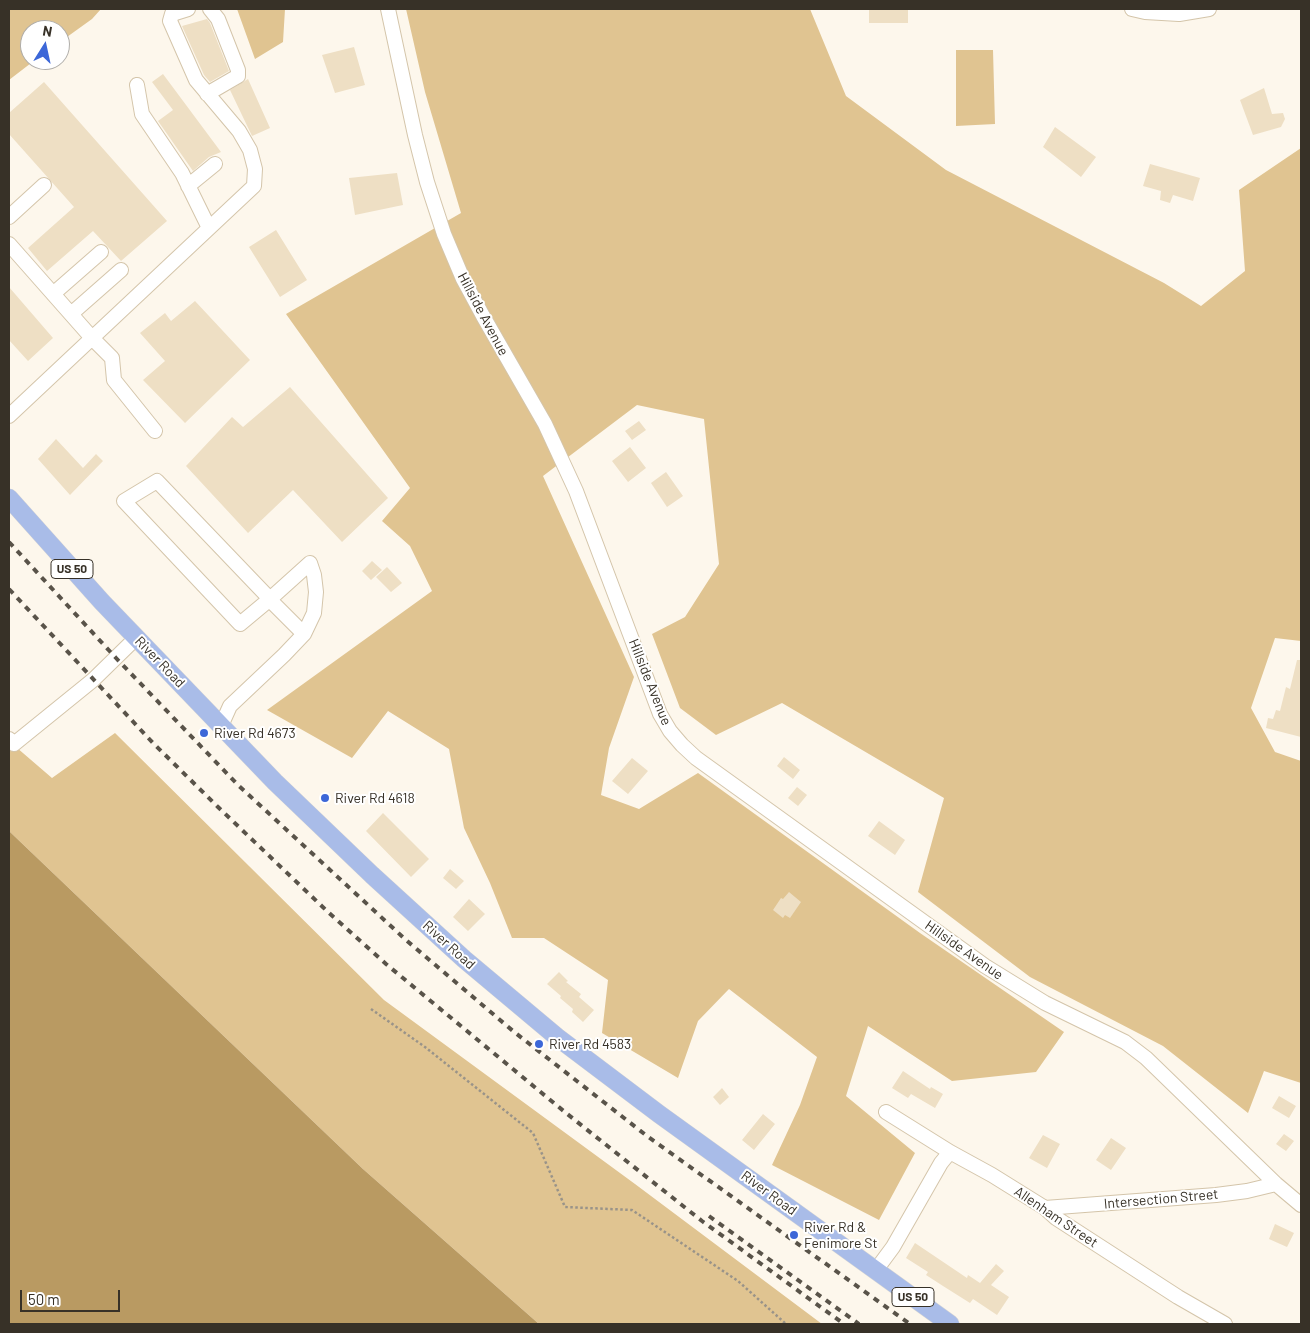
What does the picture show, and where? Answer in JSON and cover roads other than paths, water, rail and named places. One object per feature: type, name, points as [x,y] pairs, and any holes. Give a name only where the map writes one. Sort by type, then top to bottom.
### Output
[{"type":"main road","name":"River Road","points":[[9,498],[136,638],[275,782],[372,875],[464,959],[557,1037],[659,1114],[950,1324]]},
{"type":"street","points":[[9,416],[254,186],[255,169],[250,150],[239,131],[196,80],[170,21],[172,14],[188,9]]},
{"type":"street","points":[[207,94],[238,76],[238,70],[218,19],[210,9]]},
{"type":"street","name":"Hillside Avenue","points":[[388,9],[415,135],[427,182],[444,234],[482,316],[545,424],[576,490],[660,714],[670,731],[696,758],[985,966],[1045,1003],[1125,1042],[1146,1058],[1276,1184],[1301,1205]]},
{"type":"street","points":[[1132,9],[1145,12],[1179,14],[1209,9]]},
{"type":"street","points":[[137,85],[142,114],[182,173],[209,228]]},
{"type":"street","points":[[188,186],[215,164]]},
{"type":"street","points":[[9,217],[44,185]]},
{"type":"street","points":[[9,244],[112,358],[114,380],[155,431]]},
{"type":"street","points":[[53,294],[101,252]]},
{"type":"street","points":[[71,314],[121,270]]},
{"type":"street","points":[[221,726],[230,706],[304,634],[314,613],[316,592],[310,563],[270,599],[240,624],[124,501],[157,481],[270,599],[304,634]]},
{"type":"street","points":[[9,739],[14,744],[93,680],[136,638]]},
{"type":"street","name":"Allenham Street","points":[[886,1112],[1045,1208],[1056,1218],[1178,1297],[1225,1324]]},
{"type":"street","points":[[876,1270],[893,1247],[941,1163],[950,1152]]},
{"type":"street","name":"Intersection Street","points":[[1045,1208],[1216,1195],[1276,1184]]},
{"type":"railway","points":[[9,542],[116,658],[238,785],[406,940],[513,1031],[647,1136],[910,1324]]},
{"type":"railway","points":[[9,589],[153,743],[328,912],[386,964],[566,1113],[702,1221],[844,1324]]},
{"type":"railway","points":[[709,1216],[859,1324]]},
{"type":"place","name":"River Rd 4673","points":[[204,733]]},
{"type":"place","name":"River Rd 4618","points":[[325,798]]},
{"type":"place","name":"River Rd 4583","points":[[539,1044]]},
{"type":"place","name":"River Rd & Fenimore St","points":[[794,1235]]}]
